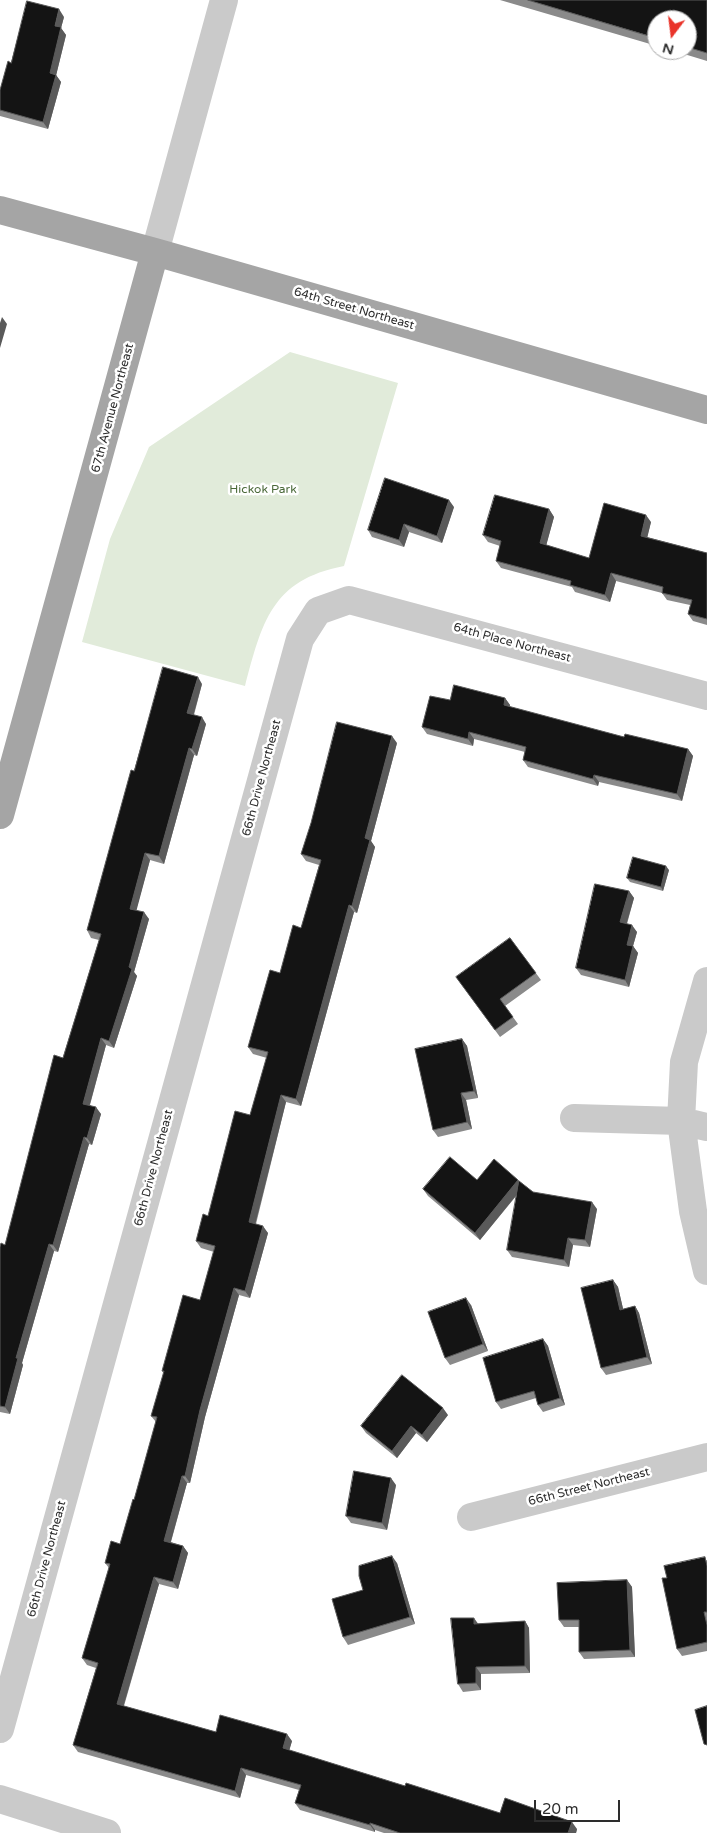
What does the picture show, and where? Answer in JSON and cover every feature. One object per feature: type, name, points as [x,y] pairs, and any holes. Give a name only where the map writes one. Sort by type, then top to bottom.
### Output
[{"type":"main road","name":"64th Street Northeast","points":[[0,210],[155,252],[707,410]]},
{"type":"main road","name":"67th Avenue Northeast","points":[[0,815],[155,252]]},
{"type":"street","name":"67th Avenue Northeast","points":[[155,252],[224,0]]},
{"type":"street","name":"64th Place Northeast","points":[[318,611],[349,600],[707,696]]},
{"type":"street","name":"66th Drive Northeast","points":[[0,1729],[300,639],[318,611]]},
{"type":"street","points":[[707,981],[684,1062],[694,1124],[693,1211],[707,1271]]},
{"type":"street","points":[[574,1118],[694,1124]]},
{"type":"street","name":"66th Street Northeast","points":[[471,1517],[707,1457]]},
{"type":"street","points":[[0,1799],[107,1833]]},
{"type":"green space","name":"Hickok Park","points":[[290,352],[398,383],[344,566],[319,573],[300,582],[285,594],[265,624],[257,643],[245,686],[82,642],[110,539],[149,447]]},
{"type":"building","points":[[528,0],[707,0],[707,53],[697,50],[697,10],[647,10],[647,35]]},
{"type":"building","points":[[27,1],[59,9],[55,26],[61,27],[50,73],[56,75],[43,122],[0,110],[0,90],[8,61],[11,63]]},
{"type":"building","points":[[385,478],[449,500],[437,536],[404,524],[399,540],[368,530]]},
{"type":"building","points":[[495,495],[549,509],[540,543],[589,558],[604,503],[646,515],[641,536],[707,553],[707,619],[688,614],[692,600],[662,593],[663,587],[611,573],[605,595],[570,585],[571,581],[496,561],[501,541],[483,535]]},
{"type":"building","points":[[163,667],[198,677],[187,713],[202,717],[192,749],[189,748],[159,856],[145,853],[130,909],[144,912],[129,967],[132,969],[109,1041],[101,1038],[83,1104],[96,1107],[87,1138],[84,1137],[53,1245],[49,1244],[16,1358],[18,1358],[5,1407],[0,1406],[0,1247],[1,1243],[5,1245],[54,1055],[63,1058],[101,934],[87,930],[131,770],[134,771]]},
{"type":"building","points":[[454,685],[505,698],[504,705],[624,737],[625,734],[688,749],[677,794],[594,775],[593,779],[523,760],[526,747],[469,732],[468,739],[422,727],[430,696],[450,700]]},
{"type":"building","points":[[337,722],[392,736],[365,838],[370,840],[352,906],[349,905],[296,1099],[281,1095],[249,1222],[263,1226],[245,1291],[234,1288],[200,1410],[185,1476],[182,1476],[164,1541],[183,1546],[173,1582],[154,1577],[117,1704],[216,1732],[220,1715],[287,1734],[283,1748],[405,1786],[406,1783],[500,1813],[505,1798],[572,1822],[568,1833],[400,1833],[295,1803],[301,1785],[241,1768],[235,1791],[73,1745],[98,1663],[82,1658],[110,1564],[105,1563],[111,1541],[120,1544],[134,1500],[157,1417],[151,1416],[183,1295],[200,1300],[215,1246],[196,1241],[203,1214],[208,1216],[235,1111],[250,1115],[268,1052],[248,1047],[270,970],[280,973],[293,925],[301,928],[321,860],[301,854]]},
{"type":"building","points":[[633,857],[666,866],[661,887],[627,878]]},
{"type":"building","points":[[595,884],[629,891],[620,922],[632,925],[627,945],[633,946],[625,980],[576,968]]},
{"type":"building","points":[[510,938],[536,973],[500,999],[513,1017],[495,1030],[456,977]]},
{"type":"building","points":[[462,1039],[474,1091],[461,1093],[467,1122],[433,1130],[415,1049]]},
{"type":"building","points":[[450,1157],[477,1180],[494,1159],[518,1180],[475,1233],[423,1189]]},
{"type":"building","points":[[519,1181],[533,1192],[592,1202],[585,1240],[568,1238],[564,1260],[507,1250]]},
{"type":"building","points":[[613,1280],[620,1310],[635,1306],[647,1357],[601,1368],[581,1288]]},
{"type":"building","points":[[466,1298],[483,1344],[445,1358],[428,1312]]},
{"type":"building","points":[[543,1339],[560,1398],[538,1405],[534,1391],[496,1402],[483,1358]]},
{"type":"building","points":[[402,1375],[443,1408],[422,1435],[411,1426],[392,1451],[361,1426]]},
{"type":"building","points":[[354,1471],[391,1478],[382,1523],[346,1516]]},
{"type":"building","points":[[392,1556],[410,1617],[343,1637],[332,1599],[363,1590],[359,1576],[359,1566]]},
{"type":"building","points":[[705,1557],[707,1566],[707,1612],[704,1612],[707,1625],[707,1642],[677,1649],[662,1578],[667,1578],[664,1566]]},
{"type":"building","points":[[627,1580],[630,1650],[579,1652],[579,1620],[559,1620],[557,1583]]},
{"type":"building","points":[[451,1618],[474,1618],[474,1624],[525,1621],[525,1666],[476,1667],[476,1683],[458,1684]]},
{"type":"building","points":[[707,1706],[707,1745],[704,1744],[695,1710]]}]
